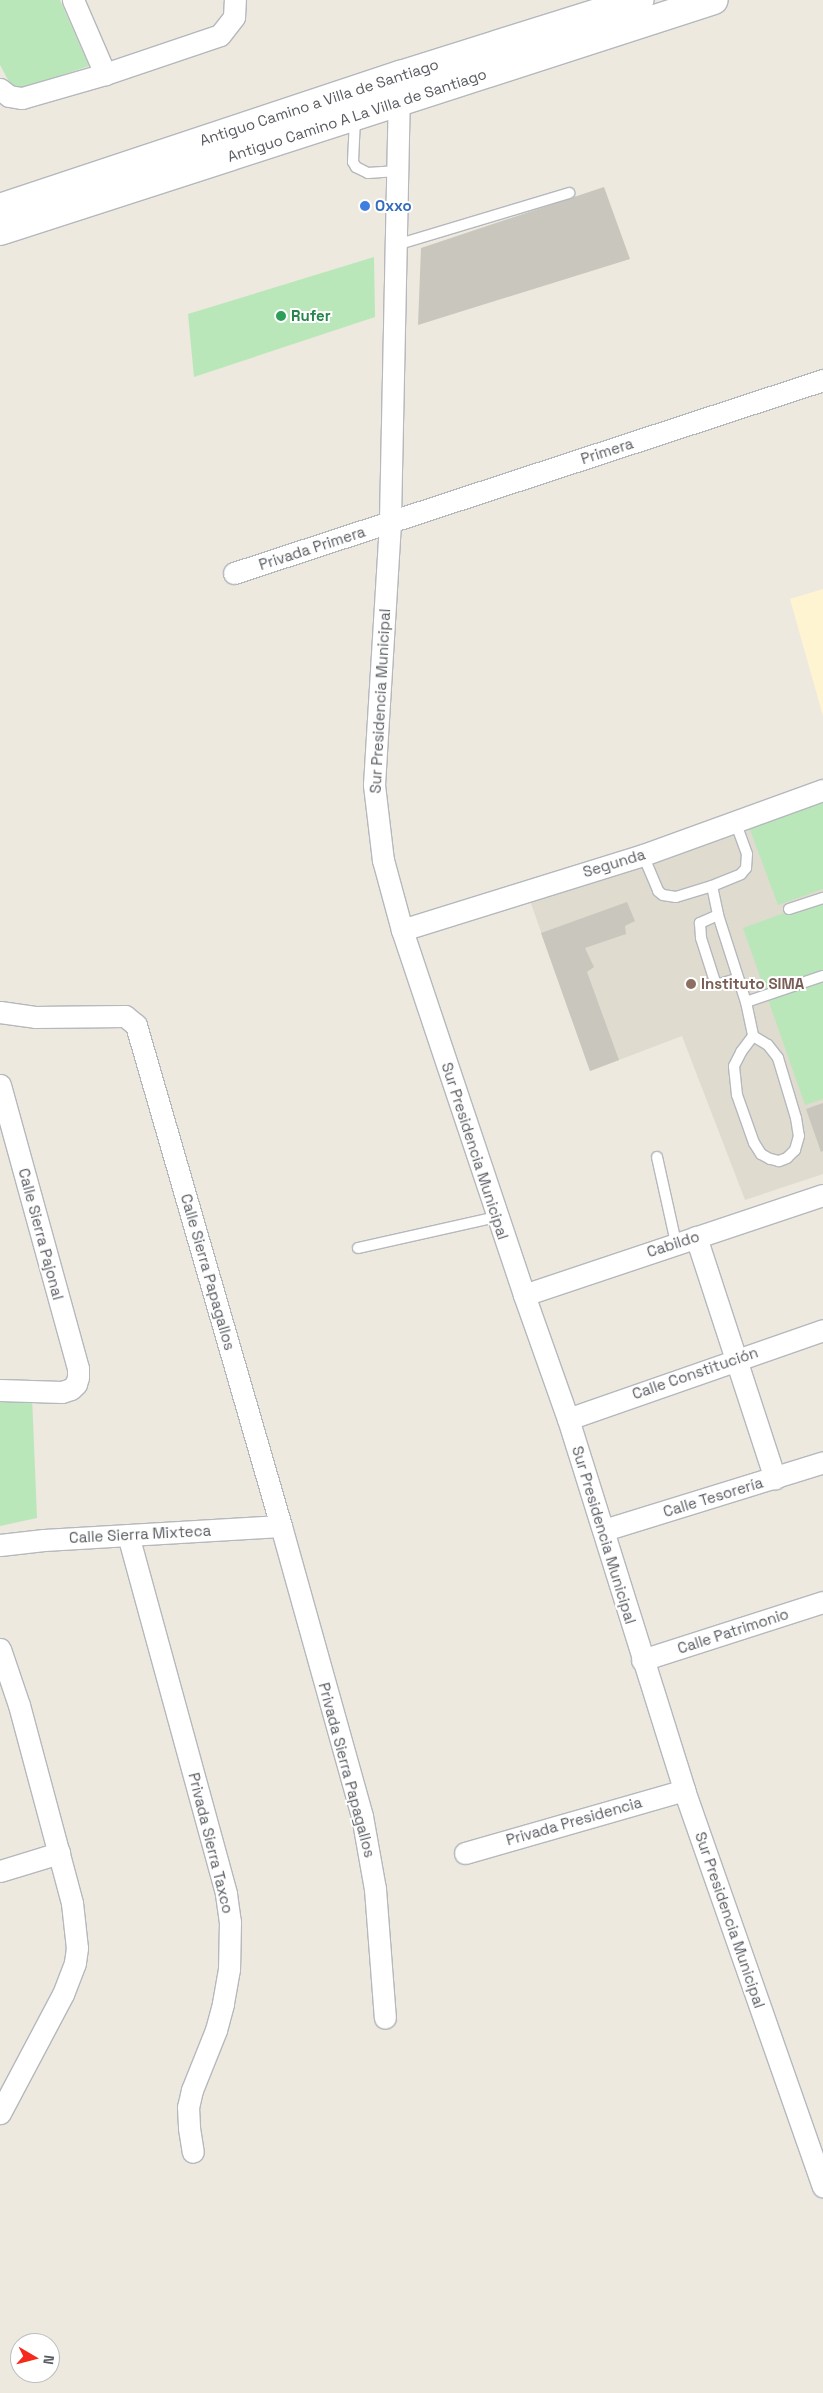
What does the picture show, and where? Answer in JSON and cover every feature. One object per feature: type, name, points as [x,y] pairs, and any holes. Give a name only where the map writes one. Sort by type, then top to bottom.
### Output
[{"type":"street","points":[[73,0],[105,74]]},
{"type":"street","points":[[0,88],[9,96],[22,98],[105,74],[220,34],[234,17],[235,0]]},
{"type":"street","name":"Antiguo Camino a Villa de Santiago","points":[[0,208],[400,74],[640,0]]},
{"type":"street","name":"Antiguo Camino A La Villa de Santiago","points":[[0,231],[714,0]]},
{"type":"street","name":"Sur Presidencia Municipal","points":[[400,74],[390,523],[374,784],[384,860],[402,930],[524,1296],[568,1419],[684,1790],[823,2186]]},
{"type":"street","name":"Primera","points":[[390,523],[823,380]]},
{"type":"street","name":"Privada Primera","points":[[234,573],[390,523]]},
{"type":"street","name":"Segunda","points":[[402,930],[643,855],[823,790]]},
{"type":"street","name":"Calle Sierra Papagallos","points":[[0,1012],[35,1017],[109,1015],[131,1019],[136,1025],[281,1526]]},
{"type":"street","name":"Calle Sierra Pajonal","points":[[0,1085],[78,1368],[76,1384],[71,1389],[62,1392],[0,1390]]},
{"type":"street","name":"Cabildo","points":[[524,1296],[676,1243],[823,1195]]},
{"type":"street","points":[[696,1237],[775,1478]]},
{"type":"street","name":"Calle Constitución","points":[[568,1419],[737,1358],[823,1330]]},
{"type":"street","name":"Calle Tesorería","points":[[604,1530],[823,1462]]},
{"type":"street","name":"Calle Sierra Mixteca","points":[[0,1545],[44,1540],[281,1526]]},
{"type":"street","name":"Privada Sierra Papagallos","points":[[281,1526],[370,1850],[380,1936],[384,2018]]},
{"type":"street","name":"Privada Sierra Taxco","points":[[128,1535],[226,1894],[230,1922],[230,1962],[223,2004],[216,2030],[192,2090],[188,2107],[193,2152]]},
{"type":"street","name":"Calle Patrimonio","points":[[642,1660],[823,1602]]},
{"type":"street","points":[[0,1649],[9,1707],[58,1853],[74,1912],[77,1948],[75,1963],[49,2022],[0,2113]]},
{"type":"street","name":"Privada Presidencia","points":[[465,1853],[684,1790]]},
{"type":"street","points":[[0,1870],[58,1853]]},
{"type":"lane","points":[[356,115],[352,162],[356,167],[368,173],[397,171]]},
{"type":"lane","points":[[396,245],[569,194]]},
{"type":"lane","points":[[643,855],[658,891],[663,895],[676,897],[712,886],[742,874],[746,868],[747,854],[736,823]]},
{"type":"lane","points":[[712,886],[718,915],[737,980],[746,1002],[753,1036],[768,1045],[778,1058],[796,1118],[799,1136],[795,1150],[787,1158],[779,1160],[770,1159],[761,1154],[754,1143],[737,1095],[734,1066],[740,1052],[753,1036]]},
{"type":"lane","points":[[789,909],[823,898]]},
{"type":"lane","points":[[718,915],[700,923],[701,938],[715,982],[719,984],[737,980]]},
{"type":"lane","points":[[746,1002],[823,976]]},
{"type":"lane","points":[[657,1157],[676,1243]]},
{"type":"lane","points":[[358,1248],[497,1216]]},
{"type":"shaded area","points":[[823,589],[823,716],[790,599]]},
{"type":"shaded area","name":"Instituto SIMA","points":[[823,803],[823,1174],[745,1200],[682,1036],[590,1071],[529,898]]},
{"type":"green space","points":[[0,0],[60,0],[89,66],[14,91],[0,65]]},
{"type":"green space","name":"Rufer","points":[[374,257],[375,317],[194,377],[188,314]]},
{"type":"green space","points":[[823,803],[823,889],[778,905],[749,827]]},
{"type":"green space","points":[[823,899],[823,1099],[805,1105],[743,928]]},
{"type":"green space","points":[[0,1396],[32,1396],[37,1518],[0,1526]]},
{"type":"building","points":[[604,187],[630,259],[418,325],[421,248]]},
{"type":"building","points":[[627,902],[635,921],[625,926],[626,934],[585,948],[594,967],[587,972],[619,1060],[590,1071],[541,933]]},
{"type":"building","points":[[823,1103],[823,1151],[821,1152],[806,1109]]},
{"type":"place","name":"Oxxo","points":[[365,206]]},
{"type":"place","name":"Rufer","points":[[281,316]]},
{"type":"place","name":"Instituto SIMA","points":[[691,984]]}]
